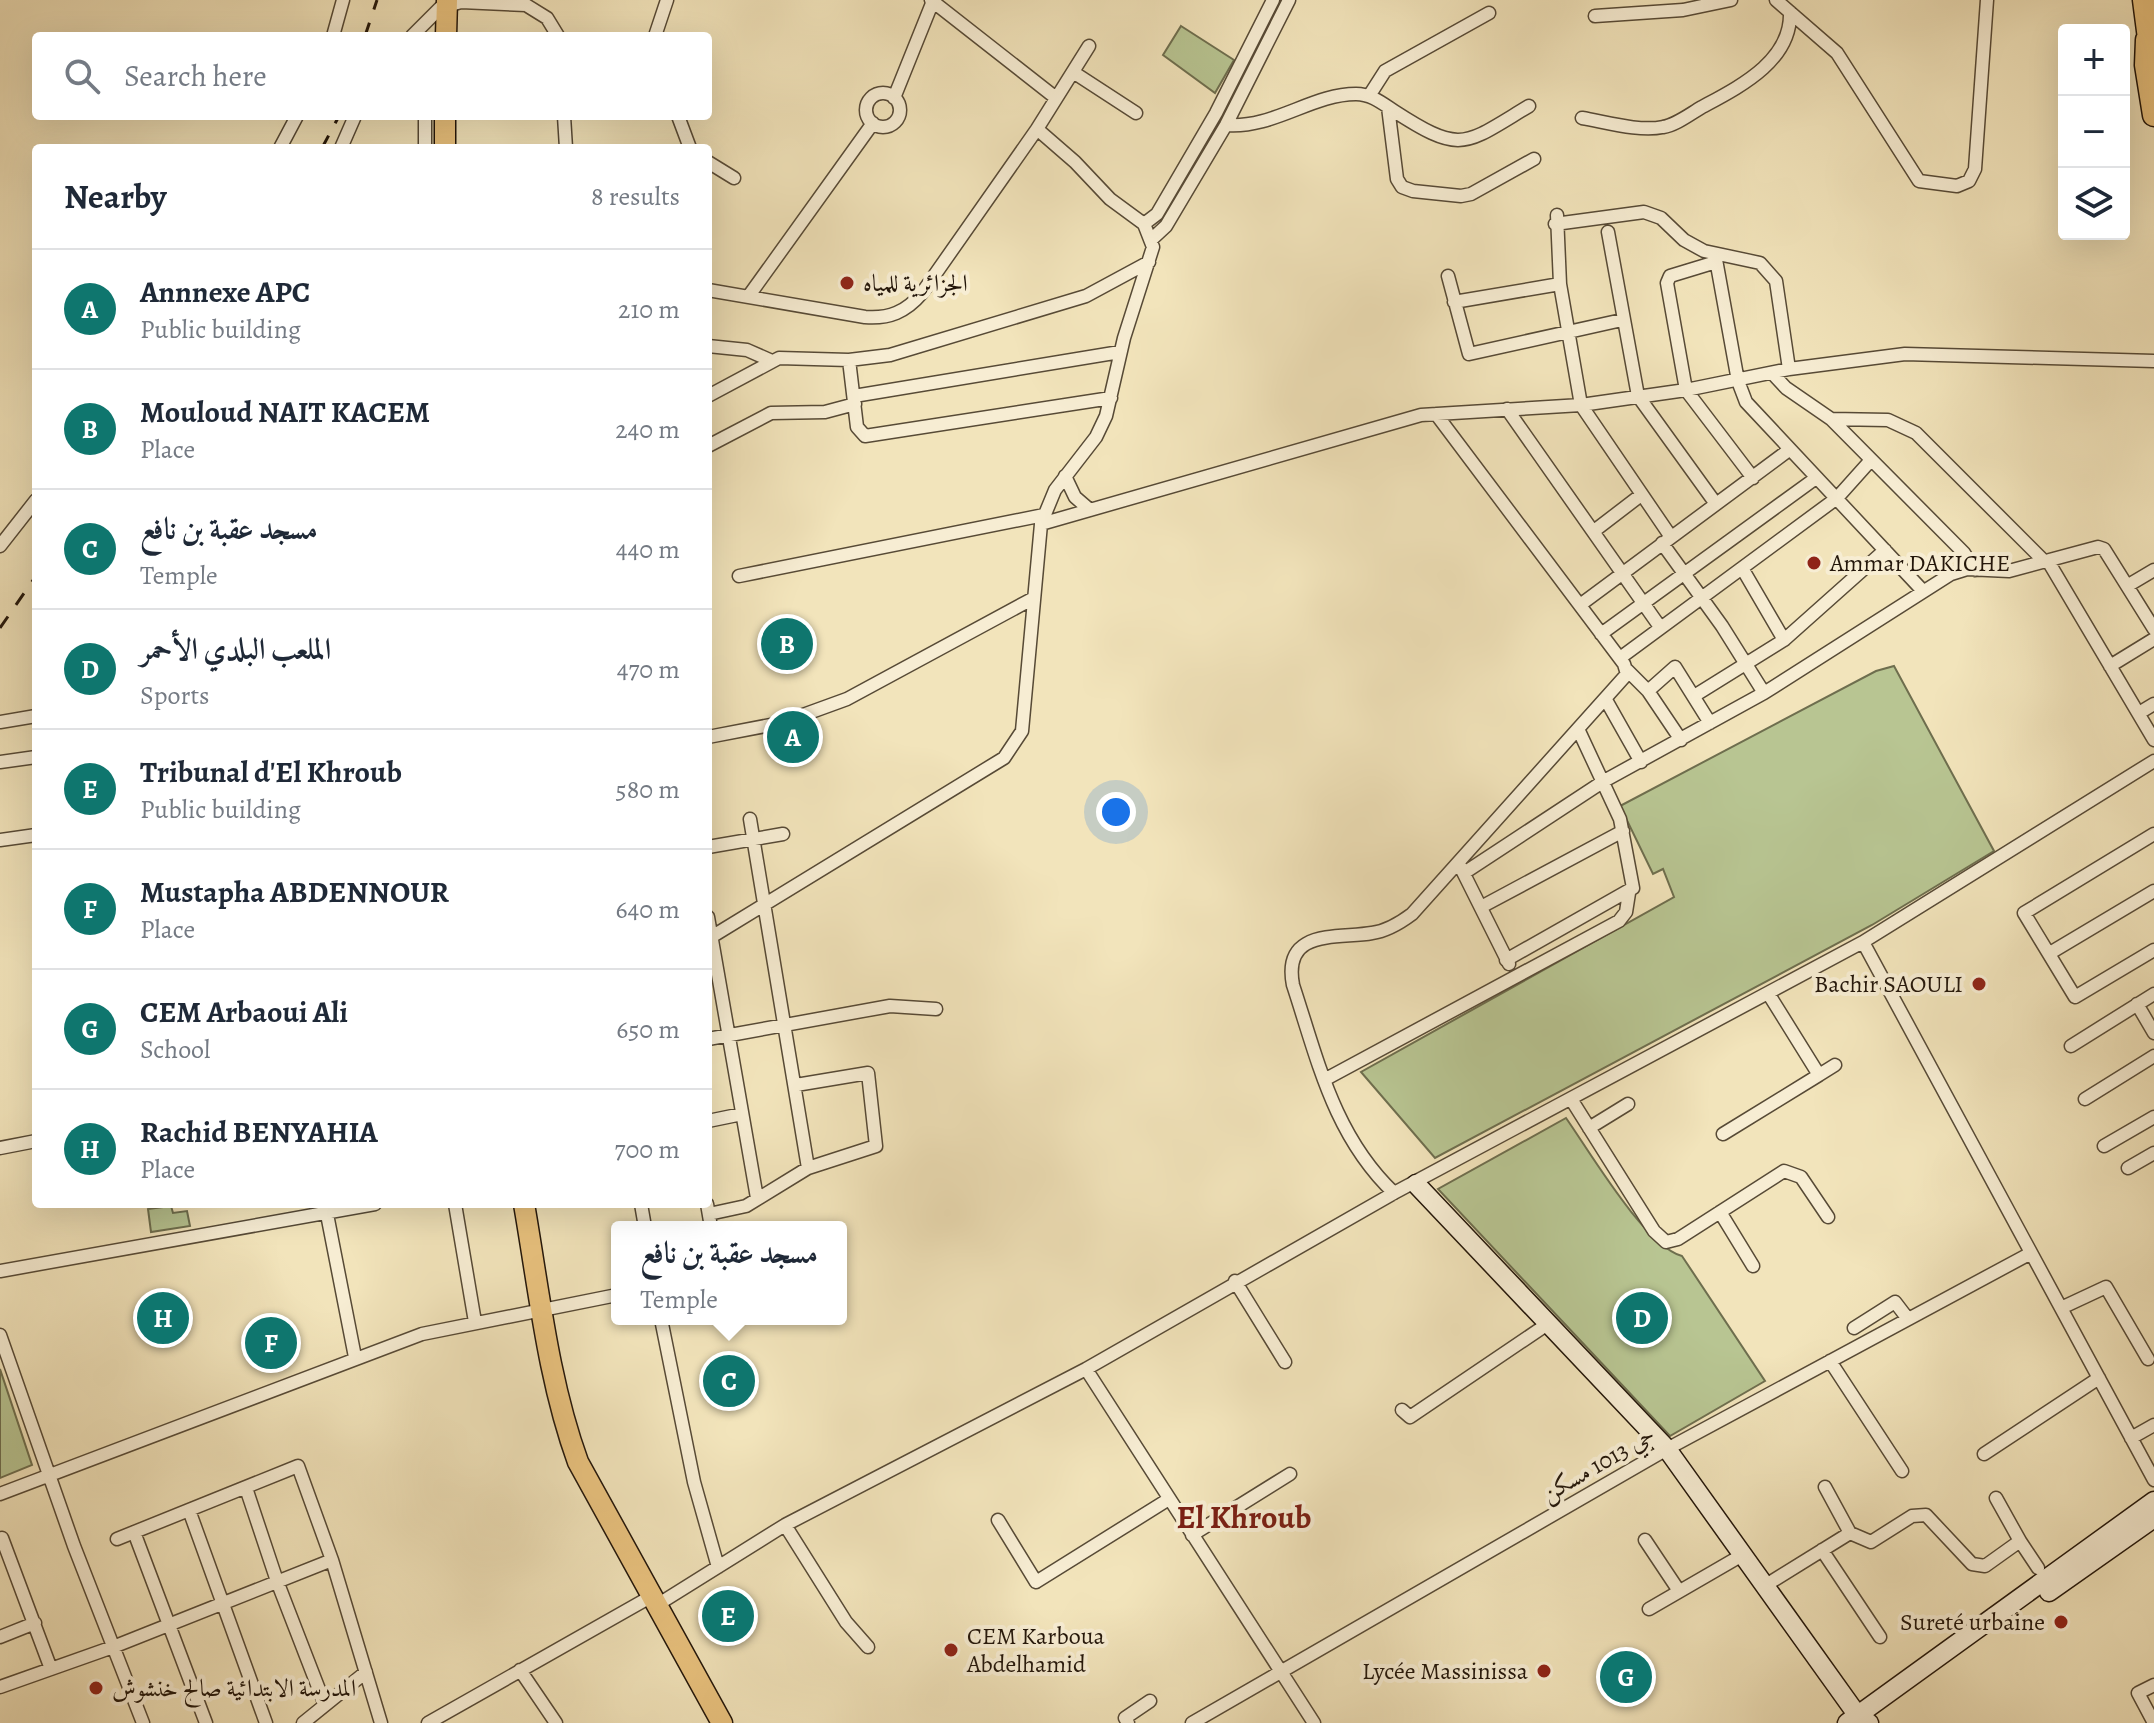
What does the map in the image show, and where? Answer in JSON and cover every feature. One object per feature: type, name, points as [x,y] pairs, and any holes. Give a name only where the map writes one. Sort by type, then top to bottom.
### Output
[{"type":"highway","points":[[2144,0],[2146,65],[2154,115]]},
{"type":"highway","points":[[2147,40],[2154,67]]},
{"type":"main road","points":[[446,32],[447,2]]},
{"type":"main road","points":[[445,120],[445,144]]},
{"type":"main road","points":[[1416,1184],[1662,1438],[1861,1721]]},
{"type":"main road","points":[[525,1208],[565,1428],[578,1462],[722,1723]]},
{"type":"main road","points":[[1861,1721],[2154,1501]]},
{"type":"main road","points":[[1861,1721],[2154,1518]]},
{"type":"street","points":[[334,32],[343,0]]},
{"type":"street","points":[[656,32],[667,0]]},
{"type":"street","points":[[1144,224],[1157,214],[1216,113],[1273,0]]},
{"type":"street","points":[[1152,239],[1166,226],[1226,125],[1289,0]]},
{"type":"street","points":[[1595,16],[1683,10],[1731,0]]},
{"type":"street","points":[[1776,0],[1837,53],[1919,181],[1926,185],[1961,185],[1972,178],[1975,169],[1987,0]]},
{"type":"street","points":[[894,98],[932,1],[1056,98]]},
{"type":"street","points":[[416,32],[447,2],[538,5],[555,32]]},
{"type":"street","points":[[1582,118],[1649,128],[1675,123],[1769,64],[1784,43],[1790,12]]},
{"type":"street","points":[[1369,96],[1385,71],[1489,13]]},
{"type":"street","points":[[712,291],[865,317],[878,318],[902,311],[922,293],[1037,129],[1089,46]]},
{"type":"street","points":[[1073,72],[1136,113]]},
{"type":"street","points":[[883,91],[902,107],[883,130],[873,123],[864,114],[878,93],[883,91]]},
{"type":"street","points":[[1226,125],[1263,122],[1346,95],[1369,96],[1431,135],[1457,142],[1477,137],[1529,106]]},
{"type":"street","points":[[1388,107],[1397,179],[1402,187],[1425,193],[1471,194],[1534,159]]},
{"type":"street","points":[[282,144],[295,120]]},
{"type":"street","points":[[343,144],[353,120]]},
{"type":"street","points":[[425,120],[425,144]]},
{"type":"street","points":[[564,120],[566,144]]},
{"type":"street","points":[[680,120],[688,144]]},
{"type":"street","points":[[748,297],[873,123]]},
{"type":"street","points":[[712,937],[1004,758],[1015,746],[1025,715],[1032,599],[1042,519],[1065,476],[1096,437],[1111,398],[1120,352],[1150,261],[1152,239],[1144,224],[1110,199],[1075,162],[1037,129]]},
{"type":"street","points":[[712,164],[734,178]]},
{"type":"street","points":[[1764,693],[1702,596],[1683,573],[1641,495],[1581,405],[1560,284],[1556,220],[1644,212],[1661,218],[1694,246],[1716,258],[1760,263],[1773,275],[1789,369]]},
{"type":"street","points":[[1608,232],[1638,396],[1716,504]]},
{"type":"street","points":[[1716,258],[1738,381],[1750,409],[1923,591]]},
{"type":"street","points":[[1716,258],[1670,276],[1667,280],[1686,390],[1753,478]]},
{"type":"street","points":[[712,394],[772,361],[795,356],[849,360],[890,355],[1086,296],[1126,278],[1150,261]]},
{"type":"street","points":[[1448,276],[1469,354],[1622,320]]},
{"type":"street","points":[[1454,302],[1560,284]]},
{"type":"street","points":[[712,346],[747,350],[772,361]]},
{"type":"street","points":[[712,444],[771,413],[825,412],[855,400],[1120,352]]},
{"type":"street","points":[[739,576],[1090,510],[1407,418],[1581,405],[1738,381],[1789,369],[1944,352],[2154,361]]},
{"type":"street","points":[[849,360],[858,430],[869,436],[1111,398]]},
{"type":"street","points":[[1772,373],[1786,388],[1831,419],[1964,553],[1975,570]]},
{"type":"street","points":[[1507,409],[1624,571],[1660,627]]},
{"type":"street","points":[[1436,414],[1627,670],[1648,691],[1681,740]]},
{"type":"street","points":[[1831,419],[1888,420],[1916,433],[2046,561],[2154,740]]},
{"type":"street","points":[[1580,605],[1789,450]]},
{"type":"street","points":[[1620,658],[1837,498],[1871,460]]},
{"type":"street","points":[[1065,476],[1075,497],[1090,510]]},
{"type":"street","points":[[1601,634],[1816,478]]},
{"type":"street","points":[[1594,531],[1641,495]]},
{"type":"street","points":[[0,546],[32,505]]},
{"type":"street","points":[[1462,868],[1604,781],[1764,693],[1951,574],[1975,570],[2001,572],[2098,547],[2104,549],[2154,629]]},
{"type":"street","points":[[1694,696],[1784,640],[1885,550]]},
{"type":"street","points":[[1742,568],[1784,640]]},
{"type":"street","points":[[2127,586],[2154,570]]},
{"type":"street","points":[[712,736],[781,723],[847,699],[1032,599]]},
{"type":"street","points":[[2110,666],[2154,639]]},
{"type":"street","points":[[1648,691],[1675,667],[1710,723]]},
{"type":"street","points":[[1394,1193],[1376,1176],[1333,1111],[1293,985],[1292,970],[1296,955],[1306,944],[1320,937],[1372,933],[1393,927],[1412,914],[1462,868],[1624,680],[1627,670]]},
{"type":"street","points":[[1606,700],[1641,762]]},
{"type":"street","points":[[2139,713],[2154,704]]},
{"type":"street","points":[[0,722],[32,717]]},
{"type":"street","points":[[1324,1080],[1622,919],[1634,880],[1625,856],[1623,831],[1604,781],[1579,731]]},
{"type":"street","points":[[0,762],[32,758]]},
{"type":"street","points":[[428,1723],[520,1670],[718,1567],[785,1525],[1086,1369],[1235,1281],[1394,1193],[1416,1184],[1863,942],[2154,761]]},
{"type":"street","points":[[750,819],[808,1168]]},
{"type":"street","points":[[1481,907],[1623,831]]},
{"type":"street","points":[[712,846],[783,834]]},
{"type":"street","points":[[2154,834],[2024,913],[2075,997],[2154,950]]},
{"type":"street","points":[[0,840],[32,836]]},
{"type":"street","points":[[1462,868],[1515,977]]},
{"type":"street","points":[[2050,953],[2154,891]]},
{"type":"street","points":[[1506,960],[1629,893]]},
{"type":"street","points":[[1863,942],[2154,1480]]},
{"type":"street","points":[[712,948],[757,1198]]},
{"type":"street","points":[[1768,993],[1819,1075]]},
{"type":"street","points":[[2071,1046],[2154,994]]},
{"type":"street","points":[[2137,1004],[2154,1033]]},
{"type":"street","points":[[712,1038],[890,1006],[936,1009]]},
{"type":"street","points":[[2085,1099],[2154,1056]]},
{"type":"street","points":[[1723,1134],[1835,1065]]},
{"type":"street","points":[[709,1215],[746,1206],[808,1168],[876,1146],[868,1073],[796,1085]]},
{"type":"street","points":[[1571,1099],[1654,1231],[1666,1242],[1678,1239],[1784,1171],[1801,1177],[1828,1217]]},
{"type":"street","points":[[1589,1128],[1628,1104]]},
{"type":"street","points":[[712,1120],[742,1114]]},
{"type":"street","points":[[2104,1146],[2154,1117]]},
{"type":"street","points":[[0,1148],[32,1142]]},
{"type":"street","points":[[2128,1168],[2154,1153]]},
{"type":"street","points":[[0,1271],[326,1208],[355,1357]]},
{"type":"street","points":[[456,1208],[475,1322]]},
{"type":"street","points":[[1720,1212],[1753,1266]]},
{"type":"street","name":"حي 1013 مسكن","points":[[1192,1723],[1662,1438],[1830,1361],[2031,1253]]},
{"type":"street","points":[[1235,1281],[1285,1362]]},
{"type":"street","points":[[2061,1308],[2106,1287],[2148,1359]]},
{"type":"street","points":[[0,1494],[422,1334],[611,1296]]},
{"type":"street","points":[[1854,1328],[1895,1302],[1908,1319]]},
{"type":"street","points":[[1402,1410],[1410,1417],[1549,1323]]},
{"type":"street","points":[[662,1325],[694,1482],[718,1567]]},
{"type":"street","points":[[0,1335],[143,1723]]},
{"type":"street","points":[[1830,1361],[1902,1471]]},
{"type":"street","points":[[1086,1369],[1314,1723]]},
{"type":"street","points":[[1984,1454],[2099,1378]]},
{"type":"street","points":[[2131,1438],[2154,1425]]},
{"type":"street","points":[[117,1539],[298,1466],[332,1560],[381,1723]]},
{"type":"street","points":[[1192,1535],[1290,1474]]},
{"type":"street","points":[[1825,1487],[1850,1533],[1871,1542],[1912,1516],[1926,1515],[1972,1564],[1978,1566],[1985,1566],[2020,1541]]},
{"type":"street","points":[[246,1488],[277,1581],[325,1705]]},
{"type":"street","points":[[1996,1498],[2038,1568]]},
{"type":"street","points":[[998,1520],[1036,1582],[1169,1499]]},
{"type":"street","points":[[189,1510],[266,1723]]},
{"type":"street","points":[[785,1525],[846,1622],[868,1647]]},
{"type":"street","points":[[134,1532],[206,1723]]},
{"type":"street","points":[[1766,1585],[1850,1533]]},
{"type":"street","points":[[2,1538],[51,1669]]},
{"type":"street","points":[[1645,1540],[1679,1591]]},
{"type":"street","points":[[1822,1550],[1880,1637]]},
{"type":"street","points":[[1649,1609],[1744,1554]]},
{"type":"street","points":[[0,1687],[113,1647],[332,1560]]},
{"type":"street","points":[[0,1575],[14,1570]]},
{"type":"street","points":[[0,1637],[35,1623]]},
{"type":"street","points":[[520,1670],[556,1723]]},
{"type":"street","points":[[303,1723],[366,1672]]},
{"type":"street","points":[[2154,1685],[2138,1693],[2154,1723]]},
{"type":"street","points":[[1128,1723],[1125,1718],[1150,1701]]},
{"type":"green space","points":[[1181,26],[1234,60],[1215,93],[1163,55]]},
{"type":"green space","points":[[1894,666],[1994,851],[1872,925],[1435,1158],[1361,1072],[1674,897],[1663,869],[1653,874],[1620,806],[1876,671]]},
{"type":"green space","points":[[1566,1118],[1635,1217],[1667,1249],[1682,1256],[1765,1381],[1670,1436],[1438,1189]]},
{"type":"green space","points":[[172,1208],[173,1213],[187,1211],[190,1226],[151,1232],[148,1209]]},
{"type":"green space","points":[[0,1369],[32,1465],[0,1478]]},
{"type":"railway","points":[[366,32],[377,0]]},
{"type":"railway","points":[[324,144],[337,120]]},
{"type":"railway","points":[[0,628],[32,582]]},
{"type":"place","name":"الجزائرية للمياه","points":[[847,283]]},
{"type":"place","name":"Ammar DAKICHE","points":[[1814,563]]},
{"type":"place","name":"Mouloud NAIT KACEM","points":[[787,644]]},
{"type":"place","name":"Annnexe APC","points":[[793,737]]},
{"type":"place","name":"Bachir SAOULI","points":[[1979,984]]},
{"type":"place","name":"Rachid BENYAHIA","points":[[163,1318]]},
{"type":"place","name":"الملعب البلدي الأحمر","points":[[1642,1318]]},
{"type":"place","name":"Mustapha ABDENNOUR","points":[[271,1343]]},
{"type":"place","name":"مسجد عقبة بن نافع","points":[[729,1381]]},
{"type":"place","name":"Tribunal d'El Khroub","points":[[728,1616]]},
{"type":"place","name":"Sureté urbaine","points":[[2061,1622]]},
{"type":"place","name":"CEM Karboua Abdelhamid","points":[[951,1650]]},
{"type":"place","name":"Lycée Massinissa","points":[[1544,1671]]},
{"type":"place","name":"CEM Arbaoui Ali","points":[[1626,1677]]},
{"type":"place","name":"المدرسة الابتدائية صالح خنشوش","points":[[96,1688]]},
{"type":"district","name":"El Khroub","points":[[1244,1517]]}]
